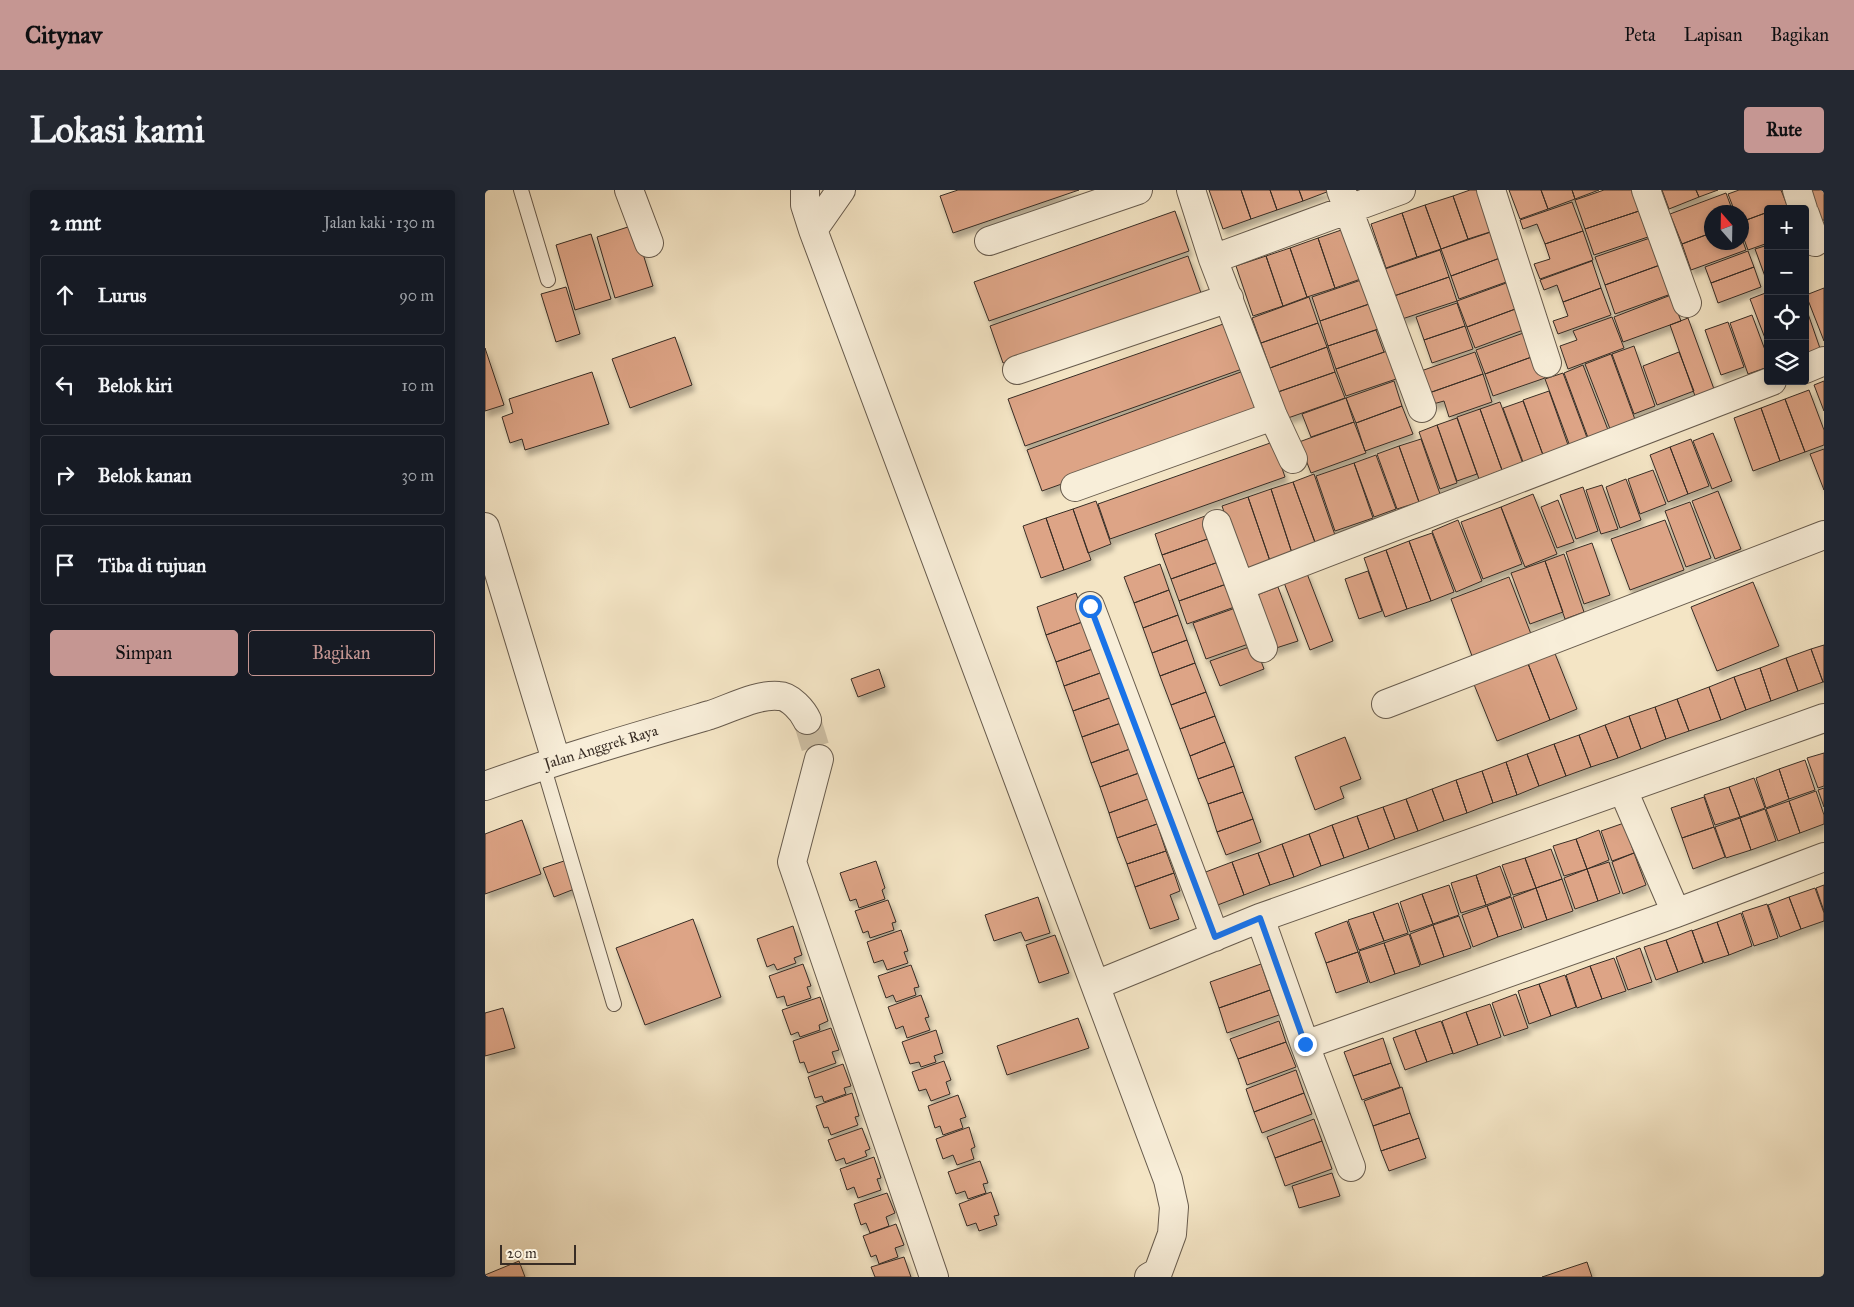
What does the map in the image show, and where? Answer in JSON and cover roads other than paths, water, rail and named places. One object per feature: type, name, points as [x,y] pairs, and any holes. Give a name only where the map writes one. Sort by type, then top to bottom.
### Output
[{"type":"street","points":[[629,190],[649,243]]},
{"type":"street","points":[[805,190],[805,205],[813,230],[1168,1180],[1174,1207],[1172,1234],[1157,1272],[1149,1277]]},
{"type":"street","points":[[813,230],[841,190]]},
{"type":"street","points":[[989,241],[1138,190]]},
{"type":"street","points":[[1191,190],[1213,259],[1273,416],[1293,459]]},
{"type":"street","points":[[1213,259],[1344,200],[1401,190]]},
{"type":"street","points":[[1491,190],[1547,363]]},
{"type":"street","points":[[1646,190],[1687,303]]},
{"type":"street","points":[[1797,190],[1802,205]]},
{"type":"street","points":[[1344,200],[1422,408]]},
{"type":"street","points":[[1809,225],[1815,242]]},
{"type":"street","points":[[1017,370],[1229,298]]},
{"type":"street","points":[[1809,367],[1824,361]]},
{"type":"street","points":[[1239,586],[1764,384]]},
{"type":"street","points":[[1075,487],[1273,416]]},
{"type":"street","points":[[1217,524],[1263,648]]},
{"type":"street","points":[[485,527],[549,763]]},
{"type":"street","points":[[1386,704],[1824,535]]},
{"type":"street","points":[[1090,606],[1215,937]]},
{"type":"street","name":"Jalan Anggrek Raya","points":[[485,786],[549,763],[766,696],[789,698],[807,720]]},
{"type":"street","points":[[1096,985],[1260,918],[1824,718]]},
{"type":"street","points":[[819,759],[792,862],[934,1277]]},
{"type":"street","points":[[1623,790],[1676,913]]},
{"type":"street","points":[[1305,1044],[1676,913],[1824,857]]},
{"type":"street","points":[[1260,918],[1351,1167]]},
{"type":"lane","points":[[521,190],[548,280]]},
{"type":"lane","points":[[549,763],[614,1004]]},
{"type":"tunnel","points":[[807,720],[819,759]]}]
